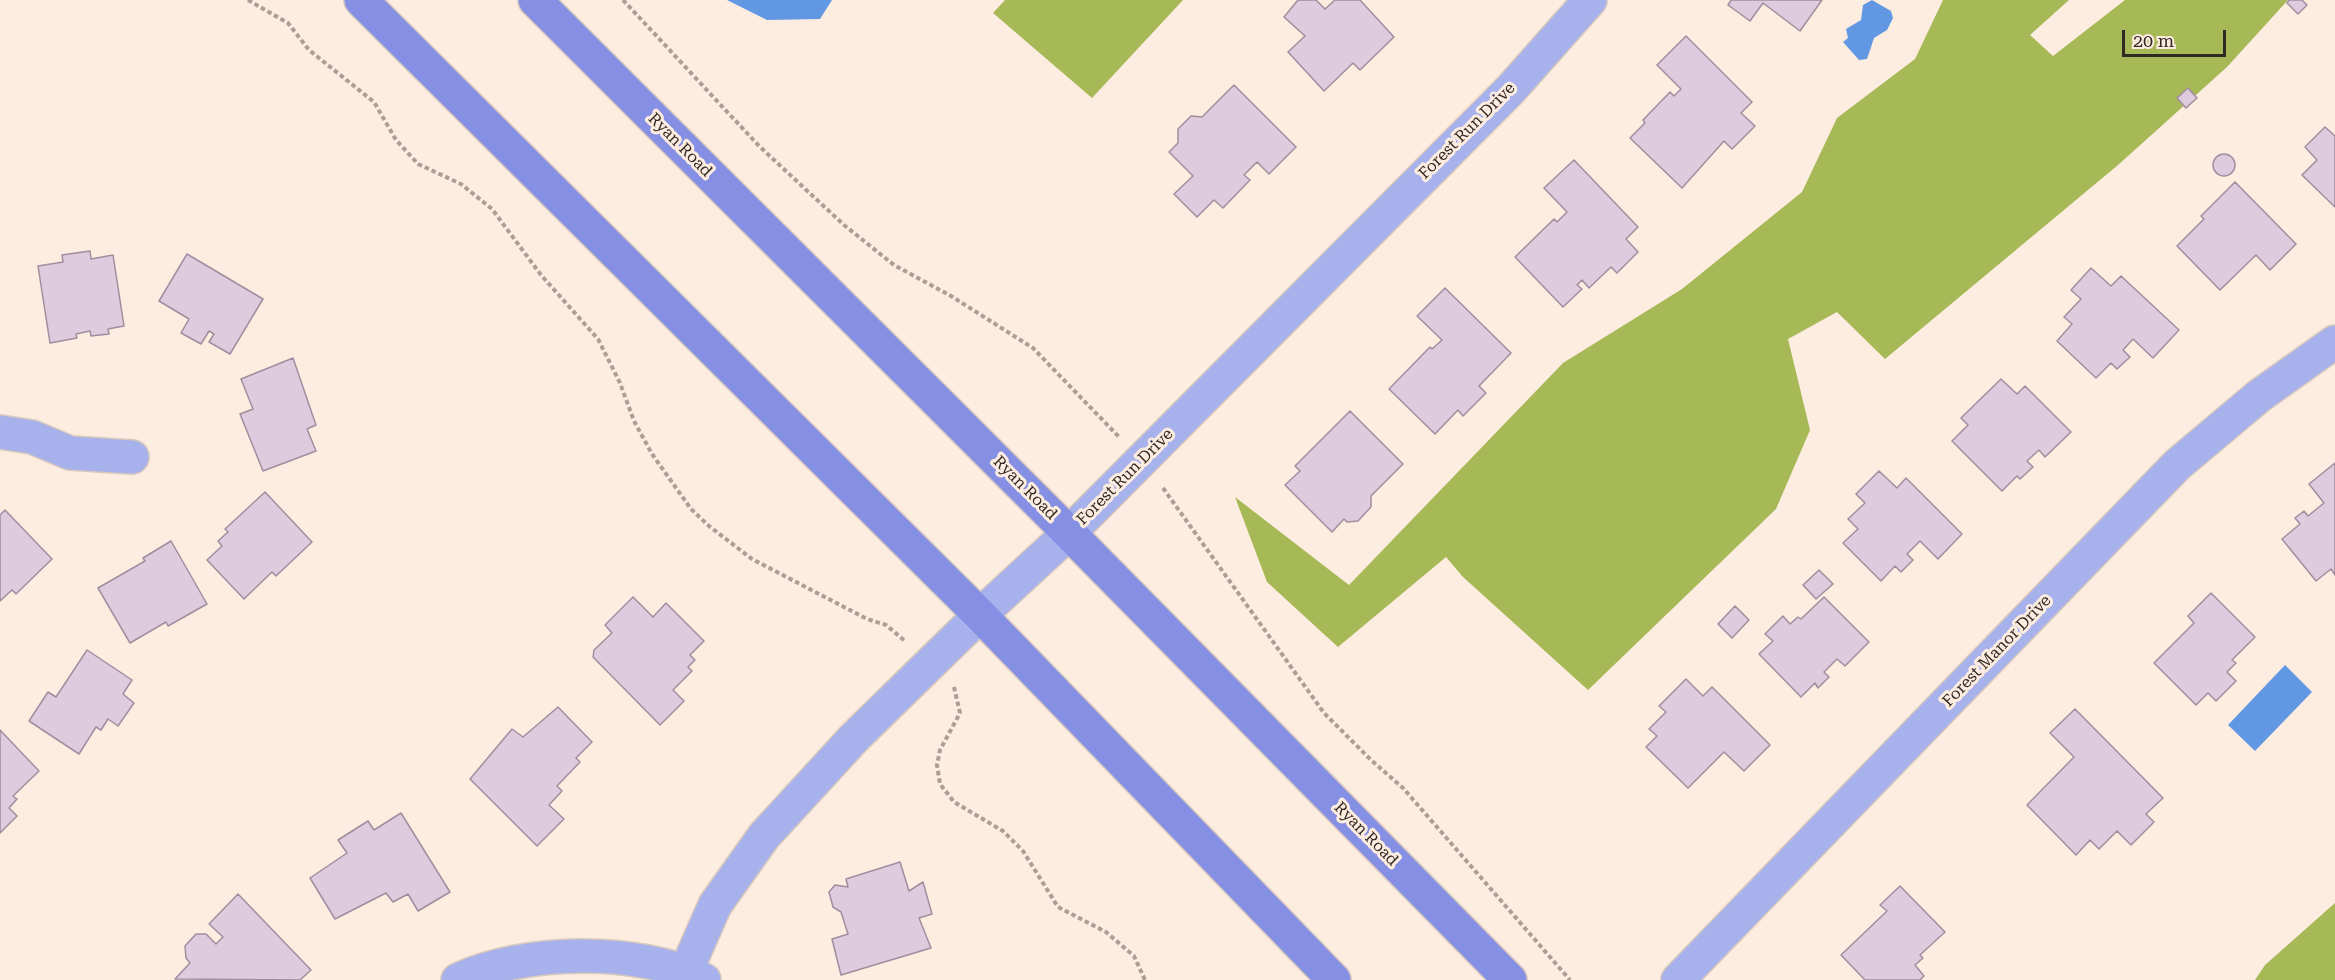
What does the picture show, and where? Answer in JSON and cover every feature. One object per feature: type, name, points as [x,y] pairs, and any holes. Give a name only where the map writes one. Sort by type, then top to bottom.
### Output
[{"type":"main road","points":[[361,0],[980,615],[1334,980]]},
{"type":"main road","name":"Ryan Road","points":[[535,0],[1069,533],[1510,980]]},
{"type":"street","name":"Forest Run Drive","points":[[695,976],[715,905],[764,836],[854,738],[980,615],[1069,533],[1511,89],[1590,0]]},
{"type":"street","name":"Forest Manor Drive","points":[[1678,980],[2177,465],[2259,396],[2335,342]]},
{"type":"street","points":[[0,432],[32,437],[70,453],[132,457]]},
{"type":"street","points":[[458,980],[471,974],[527,960],[585,957],[635,960],[695,976]]},
{"type":"path","points":[[248,0],[288,23],[309,50],[374,102],[396,140],[417,164],[461,184],[492,209],[542,275],[598,339],[620,383],[634,421],[652,454],[672,486],[709,526],[752,559],[867,619],[886,625],[955,687],[960,713],[940,750],[938,765],[940,784],[954,802],[1003,831],[1023,851],[1058,907],[1075,918],[1106,932],[1134,956],[1145,980]]},
{"type":"green space","points":[[1005,0],[1183,0],[1092,98],[993,13]]},
{"type":"green space","points":[[1943,0],[2069,0],[2030,35],[2053,56],[2125,0],[2288,0],[2227,67],[2118,165],[1885,359],[1837,312],[1788,339],[1810,430],[1776,509],[1588,690],[1463,577],[1446,557],[1338,647],[1267,582],[1235,497],[1349,585],[1563,363],[1682,289],[1802,192],[1837,118],[1915,59]]},
{"type":"green space","points":[[2335,903],[2335,980],[2255,980],[2265,965]]},
{"type":"water","points":[[727,0],[832,0],[820,19],[767,20]]},
{"type":"water","points":[[1872,0],[1891,11],[1893,18],[1887,30],[1874,38],[1867,59],[1859,60],[1843,42],[1848,38],[1846,29],[1861,20],[1863,5]]},
{"type":"water","points":[[2285,665],[2312,692],[2255,751],[2228,725]]},
{"type":"building","points":[[1298,0],[1316,0],[1325,9],[1335,0],[1360,0],[1394,37],[1360,70],[1353,63],[1324,91],[1288,52],[1305,36],[1284,17]]},
{"type":"building","points":[[1731,0],[1822,0],[1800,31],[1763,3],[1750,21],[1728,5]]},
{"type":"building","points":[[2289,0],[2302,0],[2307,5],[2298,14],[2287,3]]},
{"type":"building","points":[[1686,36],[1752,102],[1741,113],[1755,126],[1732,149],[1724,141],[1682,188],[1630,138],[1645,123],[1643,120],[1670,92],[1674,96],[1681,89],[1657,65]]},
{"type":"building","points":[[1234,85],[1296,147],[1269,174],[1257,162],[1244,175],[1250,180],[1223,208],[1214,200],[1197,217],[1174,194],[1193,176],[1169,152],[1178,143],[1178,129],[1191,116],[1202,117]]},
{"type":"building","points":[[2188,88],[2197,98],[2186,108],[2177,98]]},
{"type":"building","points":[[2325,127],[2335,136],[2335,207],[2302,175],[2317,160],[2305,147]]},
{"type":"building","points":[[2224,154],[2232,157],[2235,165],[2232,173],[2224,176],[2216,173],[2213,165],[2216,157]]},
{"type":"building","points":[[1574,160],[1638,227],[1626,239],[1638,252],[1617,273],[1611,267],[1589,288],[1582,280],[1577,285],[1582,289],[1563,307],[1515,257],[1554,219],[1557,222],[1567,212],[1544,188]]},
{"type":"building","points":[[2235,182],[2296,244],[2270,270],[2256,255],[2220,290],[2177,246],[2204,219],[2201,216]]},
{"type":"building","points":[[90,251],[91,259],[113,255],[124,326],[108,329],[109,334],[91,336],[90,331],[76,334],[77,338],[50,343],[38,266],[63,262],[62,255]]},
{"type":"building","points":[[187,254],[263,299],[230,354],[209,342],[214,334],[209,331],[201,344],[181,333],[189,319],[159,301]]},
{"type":"building","points":[[2091,268],[2111,286],[2121,276],[2179,330],[2153,358],[2133,339],[2123,350],[2130,357],[2117,369],[2111,363],[2096,378],[2057,341],[2072,324],[2064,317],[2081,299],[2071,290]]},
{"type":"building","points":[[1445,288],[1511,353],[1479,386],[1486,393],[1463,416],[1458,410],[1435,434],[1389,389],[1430,347],[1432,349],[1442,340],[1417,316]]},
{"type":"building","points":[[293,358],[316,425],[307,429],[316,451],[263,471],[240,414],[253,409],[241,379]]},
{"type":"building","points":[[2001,379],[2017,394],[2025,386],[2071,432],[2045,457],[2039,450],[2027,461],[2033,467],[2020,479],[2017,476],[2002,491],[1952,441],[1968,425],[1961,418]]},
{"type":"building","points":[[1350,411],[1403,464],[1371,496],[1371,507],[1358,521],[1347,522],[1344,519],[1332,532],[1285,485],[1300,471],[1295,466]]},
{"type":"building","points":[[2335,463],[2335,575],[2331,569],[2316,581],[2282,539],[2300,524],[2295,518],[2304,511],[2308,516],[2324,503],[2309,484]]},
{"type":"building","points":[[1879,471],[1897,488],[1906,478],[1962,534],[1938,559],[1920,541],[1907,554],[1913,560],[1901,572],[1895,566],[1881,581],[1843,543],[1858,529],[1848,519],[1865,503],[1856,494]]},
{"type":"building","points":[[265,492],[312,542],[276,576],[272,572],[244,599],[207,560],[222,546],[218,541],[228,532],[225,529]]},
{"type":"building","points":[[5,510],[52,559],[16,594],[12,590],[0,601],[0,515]]},
{"type":"building","points":[[171,541],[207,604],[168,626],[166,622],[130,643],[98,588],[145,561],[143,558]]},
{"type":"building","points":[[1819,570],[1833,584],[1816,599],[1803,585]]},
{"type":"building","points":[[2211,593],[2255,637],[2232,660],[2236,663],[2227,672],[2236,681],[2216,701],[2208,693],[2196,705],[2154,663],[2194,623],[2188,616]]},
{"type":"building","points":[[633,597],[653,617],[666,603],[704,641],[690,655],[695,660],[688,667],[692,671],[673,690],[684,701],[660,725],[593,657],[594,650],[612,633],[605,625]]},
{"type":"building","points":[[1824,597],[1869,642],[1845,666],[1837,659],[1824,672],[1829,677],[1818,688],[1815,683],[1801,697],[1759,654],[1773,641],[1765,634],[1783,616],[1790,624],[1798,617],[1801,619]]},
{"type":"building","points":[[1735,606],[1749,620],[1732,638],[1718,624]]},
{"type":"building","points":[[87,650],[132,680],[123,694],[134,703],[118,726],[108,719],[101,730],[96,727],[79,754],[29,721],[48,692],[56,697]]},
{"type":"building","points":[[1686,679],[1703,696],[1712,687],[1770,745],[1744,771],[1724,752],[1688,788],[1646,747],[1657,736],[1649,729],[1666,712],[1659,706]]},
{"type":"building","points":[[558,707],[592,742],[576,758],[580,762],[557,786],[562,791],[549,805],[564,819],[537,846],[470,779],[512,729],[523,737]]},
{"type":"building","points":[[2075,709],[2163,798],[2146,814],[2154,822],[2131,845],[2117,831],[2099,849],[2090,840],[2076,855],[2027,805],[2074,757],[2050,733]]},
{"type":"building","points":[[0,730],[39,771],[13,796],[17,799],[9,808],[17,816],[0,833]]},
{"type":"building","points":[[401,813],[450,892],[418,911],[408,894],[393,902],[386,893],[335,919],[310,878],[347,853],[338,840],[368,821],[374,830]]},
{"type":"building","points":[[900,862],[909,891],[923,882],[932,914],[919,918],[931,948],[841,975],[832,939],[848,934],[841,912],[833,907],[829,892],[835,885],[848,887],[846,879]]},
{"type":"building","points":[[1900,886],[1945,932],[1920,955],[1923,958],[1915,965],[1924,976],[1920,980],[1865,980],[1841,955],[1887,911],[1880,905]]},
{"type":"building","points":[[238,894],[311,970],[300,980],[175,979],[190,963],[186,958],[185,946],[196,934],[206,934],[216,944],[223,937],[209,924]]}]
